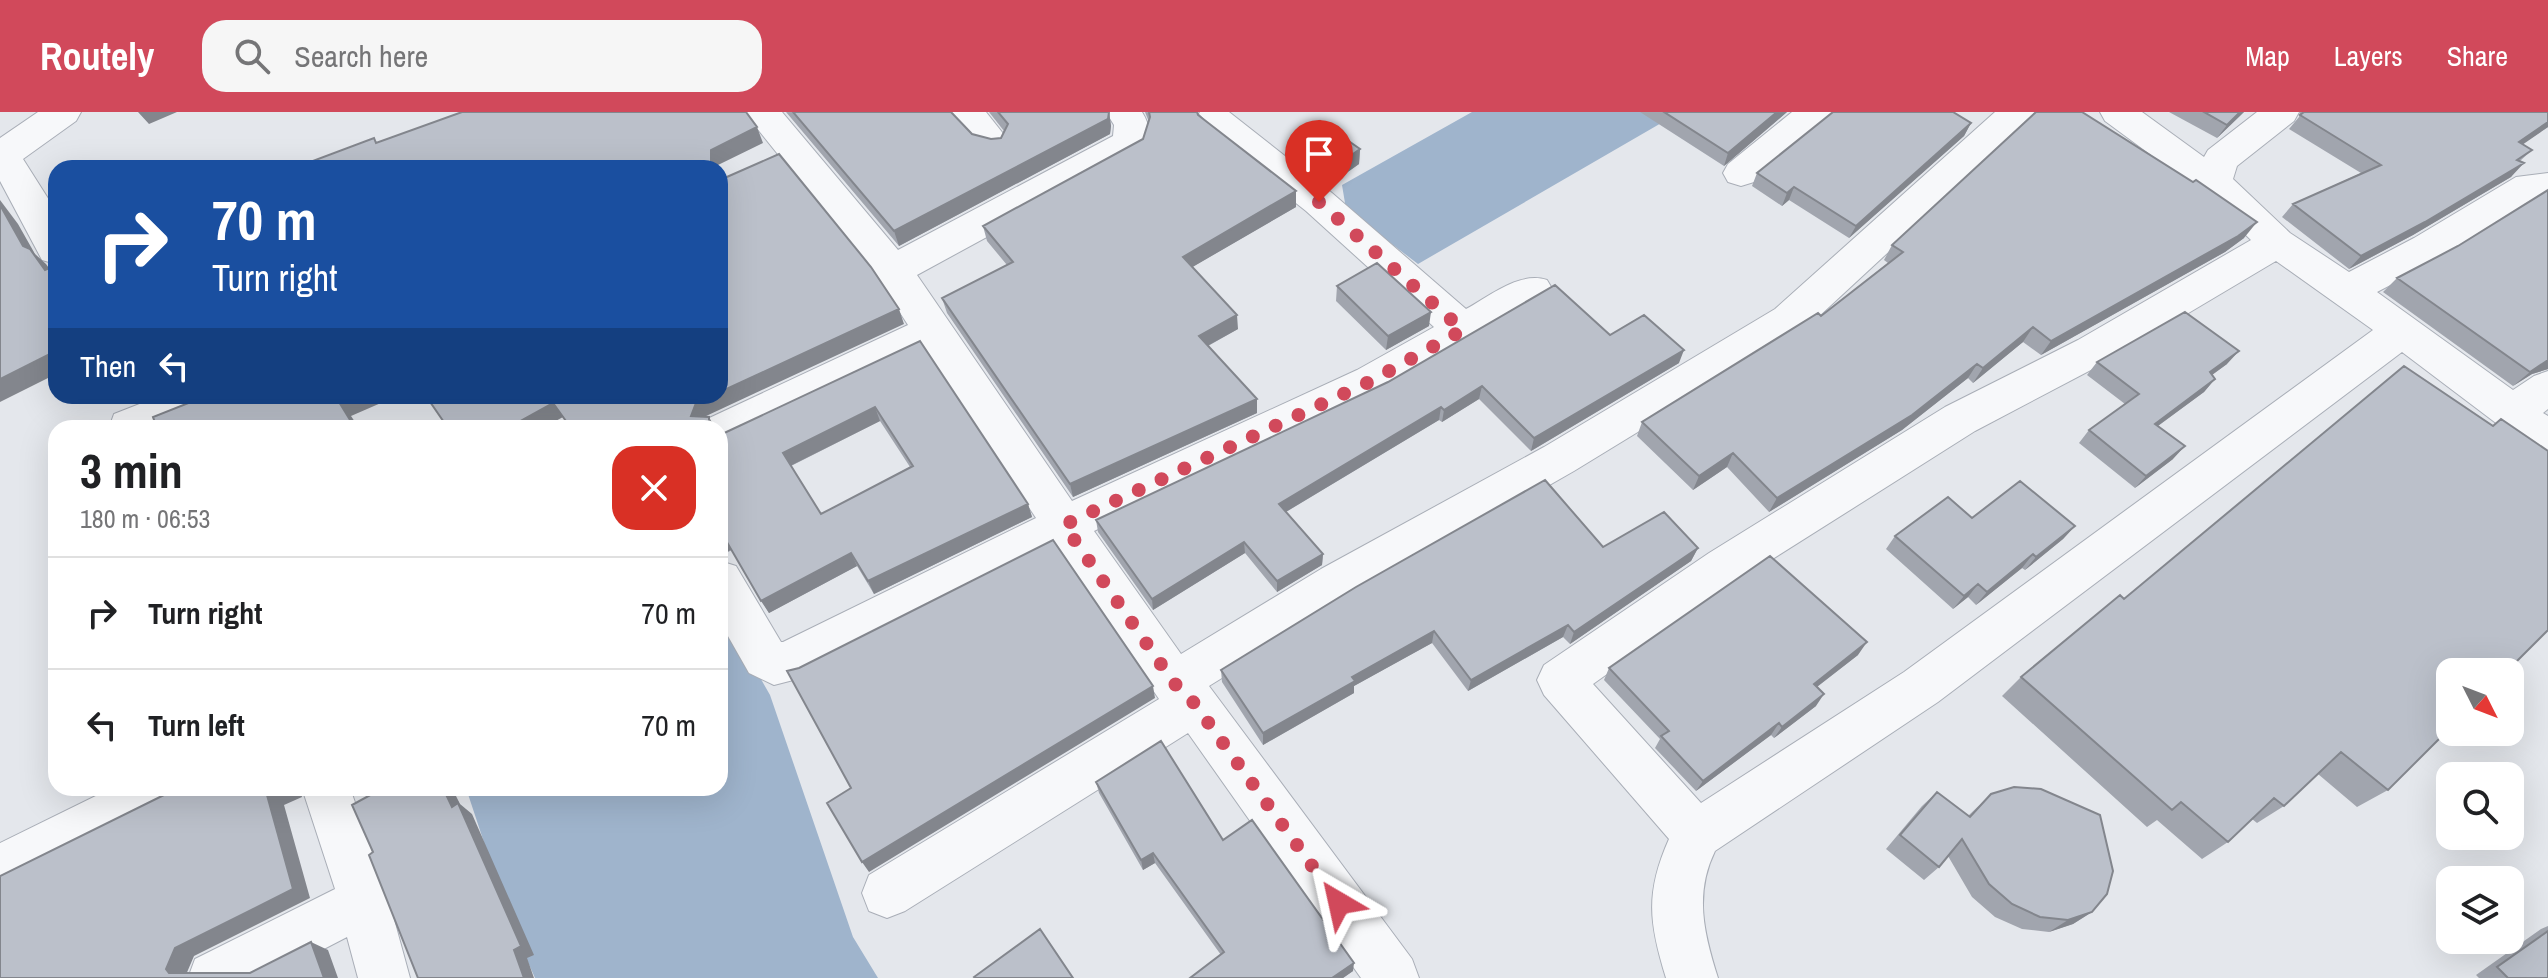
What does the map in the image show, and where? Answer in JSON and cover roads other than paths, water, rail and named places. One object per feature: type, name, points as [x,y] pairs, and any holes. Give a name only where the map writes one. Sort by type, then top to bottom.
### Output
[{"type":"street","points":[[48,233],[1,154],[63,112]]},
{"type":"street","points":[[762,112],[777,155],[893,270],[1064,525],[1393,978]]},
{"type":"street","points":[[966,112],[991,141]]},
{"type":"street","points":[[893,270],[1130,143],[1132,124],[1124,112]]},
{"type":"street","points":[[1741,173],[1815,112]]},
{"type":"street","points":[[887,893],[1184,693],[1337,583],[1559,459],[1789,320],[2017,112]]},
{"type":"street","points":[[2118,112],[2213,182],[2277,243],[2347,290],[2548,439]]},
{"type":"street","points":[[2213,182],[2221,159],[2281,112]]},
{"type":"street","points":[[1214,119],[1319,202],[1463,330]]},
{"type":"street","points":[[2347,290],[2428,248],[2529,186],[2548,186]]},
{"type":"street","points":[[1697,834],[1560,680],[1725,566],[1960,419],[2092,351],[2277,243]]},
{"type":"street","points":[[728,594],[765,658],[774,664],[789,662],[1064,525],[1371,381],[1533,290]]},
{"type":"street","points":[[728,428],[933,331]]},
{"type":"street","points":[[1692,978],[1679,938],[1675,903],[1681,863],[1697,834],[1921,687],[2400,332]]},
{"type":"street","points":[[2512,413],[2548,387]]},
{"type":"street","points":[[126,417],[174,404]]},
{"type":"street","points":[[0,869],[146,796]]},
{"type":"street","points":[[329,796],[364,901],[384,978]]},
{"type":"street","points":[[214,978],[364,901]]},
{"type":"water","points":[[1472,112],[1649,112],[1663,122],[1418,264],[1346,209],[1342,185]]},
{"type":"water","points":[[728,621],[770,695],[853,937],[878,978],[535,978],[511,924],[469,796],[728,796]]}]
